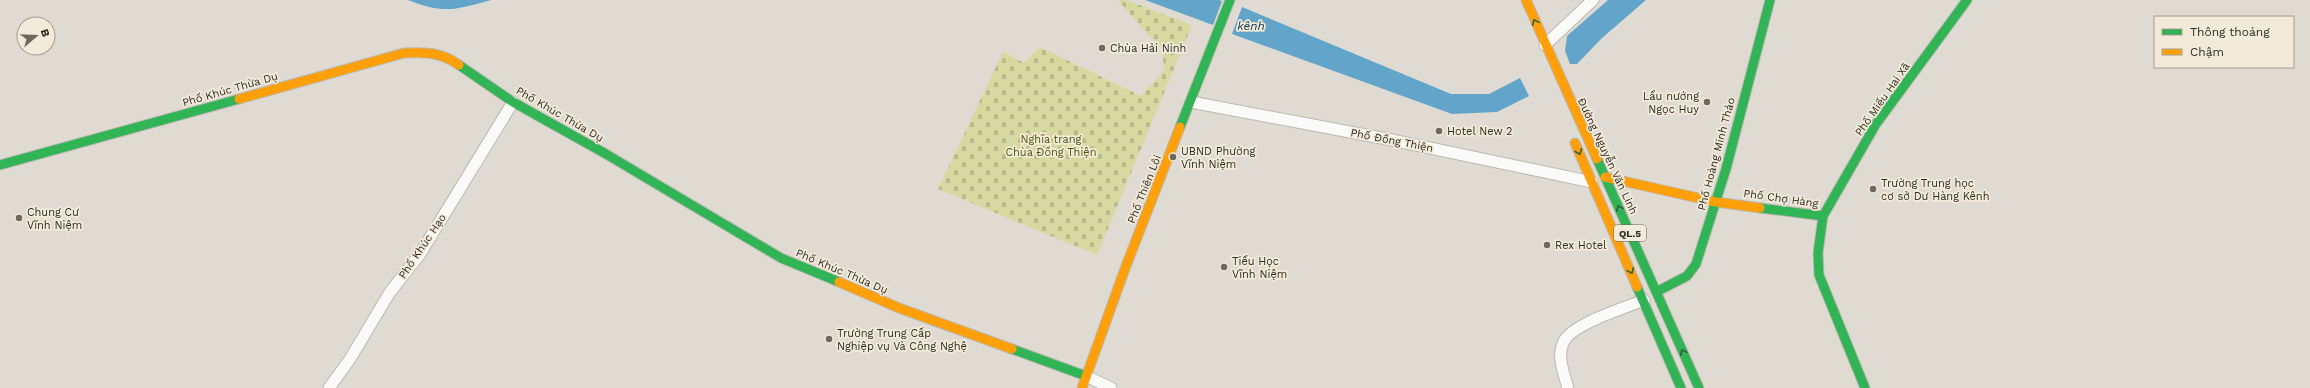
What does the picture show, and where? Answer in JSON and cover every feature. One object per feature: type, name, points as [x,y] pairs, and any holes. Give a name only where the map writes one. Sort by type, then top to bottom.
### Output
[{"type":"main road","name":"Đường Nguyễn Văn Linh","points":[[1526,0],[1699,388]]},
{"type":"main road","name":"Phố Hoàng Minh Thảo","points":[[1656,292],[1687,276],[1694,270],[1716,202],[1770,0]]},
{"type":"main road","name":"Phố Miếu Hai Xã","points":[[1823,216],[1876,124],[1967,0]]},
{"type":"main road","name":"Phố Thiên Lôi","points":[[1082,388],[1126,266],[1230,1]]},
{"type":"main road","name":"Phố Khúc Thừa Dụ","points":[[0,165],[404,53],[430,52],[449,58],[513,102],[619,162],[781,258],[899,308],[1086,376]]},
{"type":"main road","name":"QL.5","points":[[1571,132],[1681,388]]},
{"type":"main road","name":"Phố Chợ Hàng","points":[[1605,177],[1716,202],[1823,216],[1818,253],[1819,275],[1865,388]]},
{"type":"street","points":[[1545,45],[1593,0]]},
{"type":"street","name":"Phố Khúc Hạo","points":[[329,388],[350,359],[390,292],[420,254],[513,102]]},
{"type":"street","name":"Phố Đồng Thiện","points":[[1191,102],[1387,139],[1592,182]]},
{"type":"street","points":[[1568,388],[1562,367],[1561,350],[1564,342],[1574,330],[1644,300]]},
{"type":"street","points":[[1086,376],[1111,388]]},
{"type":"green space","name":"Nghĩa trang Chùa Đồng Thiện","points":[[1118,0],[1126,0],[1192,25],[1097,255],[938,189],[1003,52],[1024,63],[1040,47],[1141,96],[1164,70],[1162,48],[1141,27]]},
{"type":"water","points":[[408,0],[491,0],[458,8],[441,9]]},
{"type":"water","name":"kênh","points":[[1145,0],[1219,0],[1222,1],[1213,25]]},
{"type":"water","points":[[1608,0],[1646,0],[1602,38],[1577,64],[1570,64],[1565,51],[1567,36]]},
{"type":"water","name":"kênh","points":[[1242,7],[1451,94],[1489,94],[1520,78],[1529,96],[1497,112],[1452,114],[1232,34]]},
{"type":"traffic: fast","points":[[1180,127],[1230,0]]},
{"type":"traffic: fast","points":[[1656,292],[1687,276],[1696,264],[1726,169],[1770,0]]},
{"type":"traffic: fast","points":[[1865,388],[1819,275],[1818,253],[1823,216],[1876,124],[1967,0]]},
{"type":"traffic: fast","points":[[459,65],[513,102],[606,154],[781,258],[839,282]]},
{"type":"traffic: fast","points":[[0,165],[239,99]]},
{"type":"traffic: fast","points":[[1597,159],[1699,388]]},
{"type":"traffic: fast","points":[[1760,208],[1823,216]]},
{"type":"traffic: fast","points":[[1637,287],[1681,388]]},
{"type":"traffic: fast","points":[[1012,349],[1086,376]]},
{"type":"traffic: slow","points":[[1526,0],[1597,159]]},
{"type":"traffic: slow","points":[[239,99],[404,53],[439,55],[459,65]]},
{"type":"traffic: slow","points":[[1082,388],[1126,266],[1180,127]]},
{"type":"traffic: slow","points":[[1575,143],[1637,287]]},
{"type":"traffic: slow","points":[[1605,177],[1716,202],[1760,208]]},
{"type":"traffic: slow","points":[[839,282],[899,308],[1012,349]]},
{"type":"place","name":"Chùa Hải Ninh","points":[[1102,48]]},
{"type":"place","name":"Lẩu nướng Ngọc Huy","points":[[1707,102]]},
{"type":"place","name":"Hotel New 2","points":[[1439,131]]},
{"type":"place","name":"UBND Phường Vĩnh Niệm","points":[[1173,157]]},
{"type":"place","name":"Trường Trung học cơ sở Dư Hàng Kênh","points":[[1873,189]]},
{"type":"place","name":"Chung Cư Vĩnh Niệm","points":[[19,218]]},
{"type":"place","name":"Rex Hotel","points":[[1547,245]]},
{"type":"place","name":"Tiểu Học Vĩnh Niệm","points":[[1224,267]]},
{"type":"place","name":"Trường Trung Cấp Nghiệp vụ Và Công Nghệ","points":[[829,339]]}]
